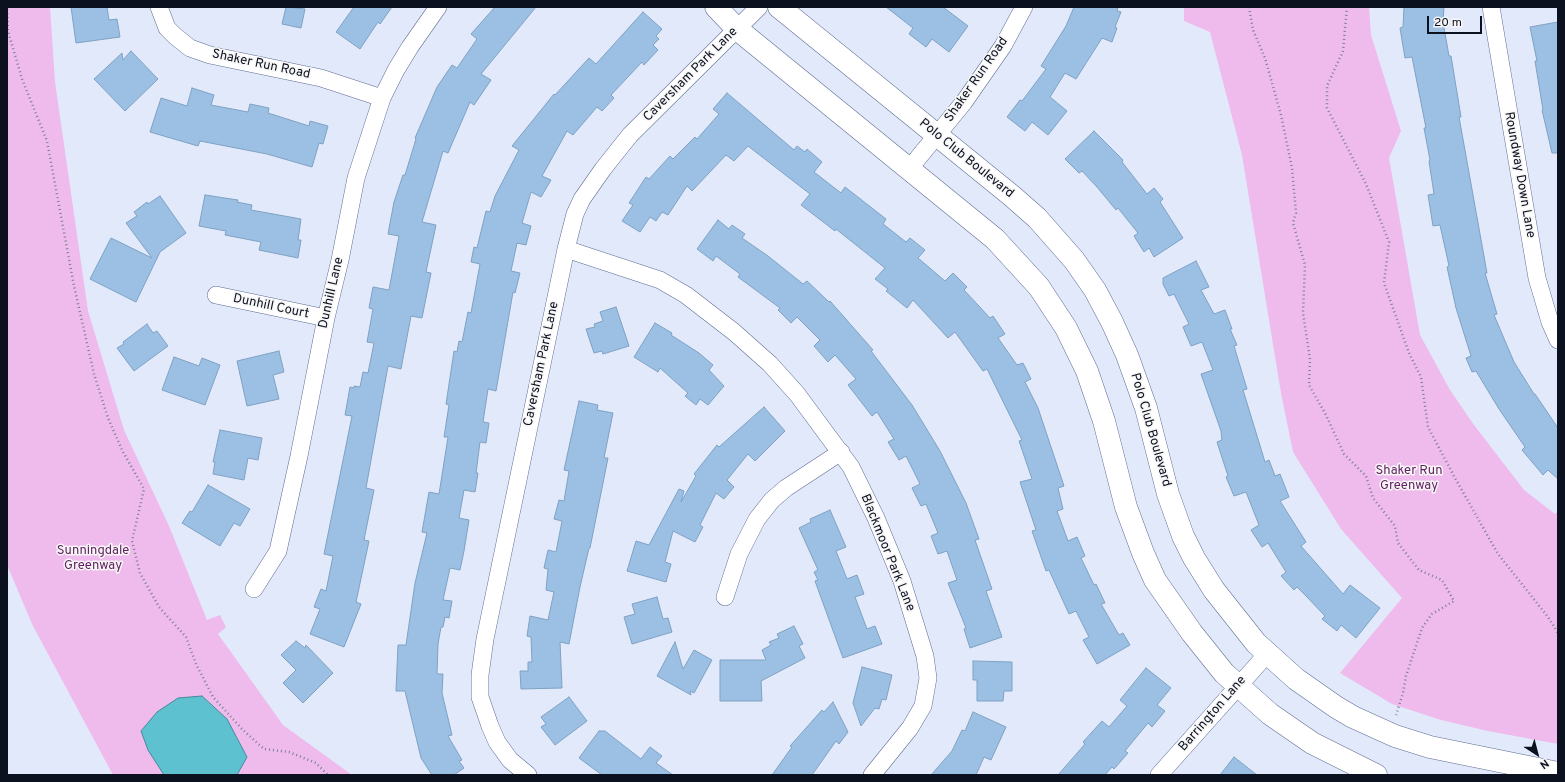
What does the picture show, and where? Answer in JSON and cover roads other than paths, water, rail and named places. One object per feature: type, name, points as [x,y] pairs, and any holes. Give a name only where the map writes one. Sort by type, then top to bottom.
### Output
[{"type":"street","name":"Shaker Run Road","points":[[159,7],[167,28],[174,36],[190,48],[210,55],[321,78],[382,98]]},
{"type":"street","name":"Dunhill Lane","points":[[254,589],[278,551],[356,178],[382,98],[403,59],[438,7]]},
{"type":"street","points":[[716,7],[737,29],[995,239],[1040,287],[1066,328],[1089,378],[1104,421],[1126,507],[1155,580],[1192,633],[1224,673],[1238,686],[1270,714],[1312,744],[1376,775]]},
{"type":"street","name":"Caversham Park Lane","points":[[528,775],[510,760],[497,742],[480,697],[480,675],[485,639],[566,249],[575,214],[603,169],[630,136],[759,7]]},
{"type":"street","name":"Polo Club Boulevard","points":[[779,7],[1012,196],[1037,218],[1074,260],[1095,290],[1127,355],[1146,408],[1168,494],[1183,536],[1194,558],[1214,590],[1266,654],[1296,679],[1336,707],[1353,717],[1389,733],[1430,747],[1558,773]]},
{"type":"street","name":"Shaker Run Road","points":[[909,169],[964,102],[1003,46],[1024,7]]},
{"type":"street","name":"Roundway Down Lane","points":[[1491,7],[1537,278],[1550,322],[1558,340]]},
{"type":"street","name":"Blackmoor Park Lane","points":[[566,249],[660,280],[686,295],[734,332],[770,364],[797,394],[851,467],[876,518],[902,582],[925,656],[928,678],[922,706],[910,728],[872,775]]},
{"type":"street","name":"Dunhill Court","points":[[216,295],[326,318]]},
{"type":"street","points":[[725,597],[739,554],[757,519],[772,500],[786,488],[841,452]]},
{"type":"street","name":"Barrington Lane","points":[[1159,775],[1266,654]]},
{"type":"water","points":[[202,696],[227,719],[247,757],[237,775],[164,775],[148,750],[141,731],[157,712],[178,698]]},
{"type":"park label","name":"Shaker Run Greenway","points":[[1409,478]]},
{"type":"park label","name":"Sunningdale Greenway","points":[[93,558]]}]
